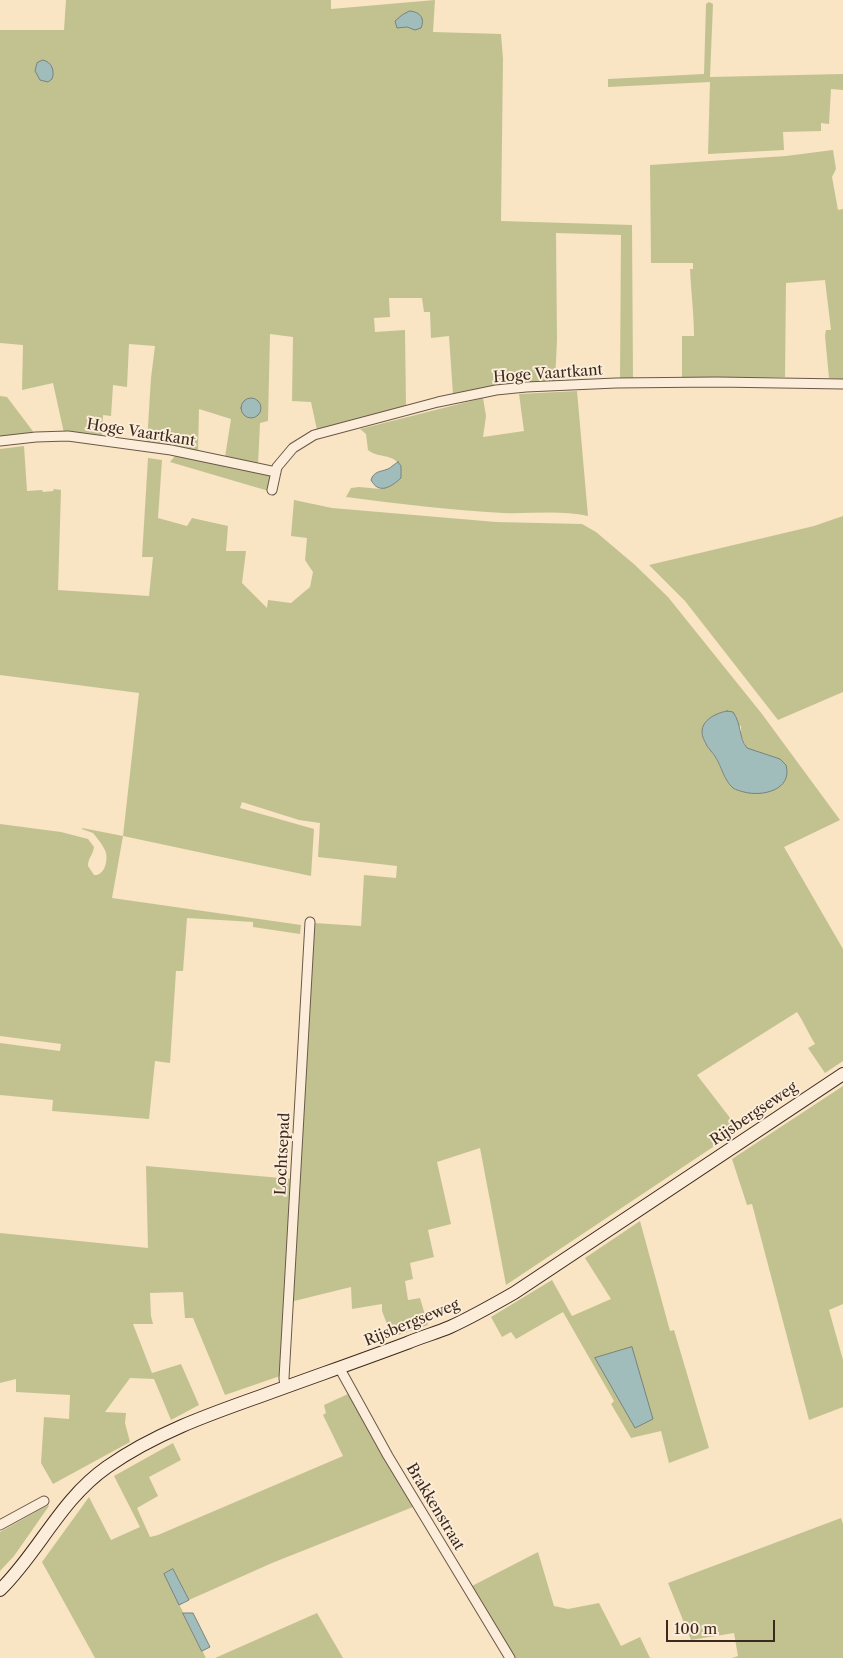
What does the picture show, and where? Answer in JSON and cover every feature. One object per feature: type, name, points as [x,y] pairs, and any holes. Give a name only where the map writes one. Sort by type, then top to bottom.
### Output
[{"type":"main road","name":"Rijsbergseweg","points":[[0,1590],[30,1555],[59,1512],[87,1483],[106,1468],[149,1441],[193,1420],[448,1328],[514,1294],[843,1074]]},
{"type":"street","name":"Hoge Vaartkant","points":[[272,490],[277,467],[293,448],[314,435],[438,402],[496,390],[616,383],[843,384]]},
{"type":"street","name":"Hoge Vaartkant","points":[[0,441],[36,436],[68,436],[171,450],[276,472]]},
{"type":"street","name":"Lochtsepad","points":[[285,1387],[310,922]]},
{"type":"street","name":"Brakkenstraat","points":[[340,1368],[388,1456],[510,1658]]},
{"type":"street","points":[[0,1525],[44,1501]]},
{"type":"green space","points":[[66,0],[331,0],[331,9],[435,0],[433,32],[501,34],[503,59],[501,221],[632,225],[633,379],[620,380],[621,235],[556,233],[557,340],[555,383],[453,395],[449,336],[431,338],[430,312],[424,312],[422,298],[389,298],[390,317],[374,318],[375,332],[405,330],[406,407],[317,430],[311,402],[292,401],[293,337],[270,334],[268,421],[260,423],[258,465],[225,457],[231,419],[199,409],[198,451],[147,442],[155,346],[129,344],[127,387],[113,385],[111,416],[103,415],[102,436],[64,433],[53,383],[22,390],[23,345],[0,343],[0,30],[64,30]]},
{"type":"green space","points":[[709,2],[713,4],[710,77],[843,74],[843,90],[831,89],[829,124],[821,123],[821,131],[783,132],[784,150],[708,154],[710,82],[608,87],[608,79],[704,74],[706,4]]},
{"type":"green space","points":[[833,150],[836,169],[832,177],[838,210],[843,209],[843,379],[829,378],[825,336],[826,330],[831,330],[825,280],[786,283],[785,377],[682,378],[682,336],[694,336],[690,269],[693,269],[693,263],[651,263],[650,165],[786,156]]},
{"type":"green space","points":[[577,391],[588,516],[567,513],[503,513],[464,510],[346,497],[351,488],[381,489],[401,466],[389,457],[372,453],[368,450],[366,434],[360,429],[483,398],[486,416],[483,437],[524,431],[519,394]]},
{"type":"green space","points":[[0,396],[7,397],[35,434],[0,437]]},
{"type":"green space","points":[[24,446],[27,491],[61,490],[58,590],[149,596],[153,557],[142,557],[148,458],[162,460],[158,518],[187,526],[192,518],[228,526],[226,551],[246,551],[242,583],[267,608],[268,600],[291,603],[310,587],[313,572],[305,560],[307,538],[291,536],[294,500],[332,508],[496,522],[582,524],[596,532],[635,565],[668,597],[762,714],[840,820],[784,847],[843,949],[843,1061],[825,1073],[808,1048],[815,1044],[797,1012],[697,1075],[734,1123],[759,1106],[764,1113],[506,1285],[480,1148],[437,1162],[451,1224],[428,1230],[434,1257],[410,1263],[413,1279],[405,1281],[408,1300],[420,1298],[428,1325],[392,1337],[382,1311],[382,1304],[352,1309],[351,1287],[290,1302],[314,923],[361,926],[364,875],[396,878],[397,866],[318,857],[320,823],[299,820],[242,802],[240,808],[314,829],[311,876],[123,836],[139,693],[0,675],[0,449]],"holes":[[[705,722],[741,726],[741,735],[747,748],[780,759],[743,792],[737,790],[725,778],[718,762],[705,743],[702,733]]]},
{"type":"green space","points":[[175,456],[275,475],[272,492],[170,462]]},
{"type":"green space","points":[[843,516],[843,692],[778,720],[685,601],[649,565],[814,526]]},
{"type":"green space","points":[[0,824],[61,832],[88,839],[94,847],[88,866],[94,875],[97,875],[103,871],[106,853],[93,833],[82,828],[123,836],[112,898],[301,925],[300,934],[253,927],[253,922],[187,918],[183,971],[176,971],[170,1063],[155,1061],[149,1119],[52,1111],[53,1100],[0,1095],[0,1043],[60,1051],[61,1044],[0,1036]]},
{"type":"green space","points":[[843,1086],[843,1304],[829,1310],[843,1360],[843,1407],[809,1420],[752,1204],[747,1205],[732,1159]]},
{"type":"green space","points":[[146,1166],[292,1179],[280,1376],[225,1395],[193,1318],[185,1318],[183,1292],[150,1293],[153,1324],[133,1324],[152,1373],[181,1364],[199,1405],[171,1420],[154,1379],[130,1378],[105,1412],[126,1413],[125,1423],[130,1442],[53,1484],[41,1463],[44,1417],[69,1419],[70,1395],[16,1392],[16,1379],[0,1383],[0,1233],[148,1248]]},
{"type":"green space","points":[[640,1221],[670,1331],[674,1330],[709,1448],[669,1463],[661,1431],[631,1438],[611,1404],[614,1401],[563,1312],[516,1339],[511,1332],[502,1337],[491,1317],[552,1280],[572,1316],[611,1299],[585,1258]]},
{"type":"green space","points":[[348,1394],[413,1507],[272,1563],[189,1600],[173,1569],[164,1574],[206,1658],[95,1658],[42,1562],[89,1497],[111,1540],[140,1527],[114,1476],[173,1443],[181,1460],[149,1477],[158,1496],[137,1508],[150,1537],[158,1535],[343,1456],[323,1415],[326,1413],[324,1405]]},
{"type":"green space","points":[[48,1505],[14,1556],[0,1571],[0,1532]]},
{"type":"green space","points":[[841,1518],[843,1524],[843,1658],[732,1658],[738,1656],[734,1633],[691,1640],[668,1583]]},
{"type":"green space","points":[[538,1552],[554,1606],[568,1609],[599,1603],[621,1646],[640,1637],[650,1658],[515,1658],[472,1586]]},
{"type":"green space","points":[[317,1613],[343,1658],[215,1658]]},
{"type":"water","points":[[410,11],[421,16],[423,22],[421,28],[415,30],[407,27],[397,28],[395,21]]},
{"type":"water","points":[[43,60],[51,65],[53,70],[52,79],[48,82],[40,80],[35,71],[37,63]]},
{"type":"water","points":[[251,398],[258,401],[261,408],[258,415],[251,418],[244,415],[241,408],[244,401]]},
{"type":"water","points":[[398,462],[401,466],[401,478],[389,487],[381,488],[374,485],[371,480],[374,475]]},
{"type":"water","points":[[727,711],[733,712],[736,717],[742,739],[747,748],[780,759],[786,765],[787,774],[781,786],[767,792],[751,793],[734,789],[727,781],[716,758],[702,736],[702,730],[711,717]]},
{"type":"water","points":[[632,1347],[653,1419],[635,1428],[595,1358]]},
{"type":"water","points":[[173,1569],[189,1600],[179,1605],[164,1574]]},
{"type":"water","points":[[183,1613],[193,1613],[210,1647],[202,1651]]}]
